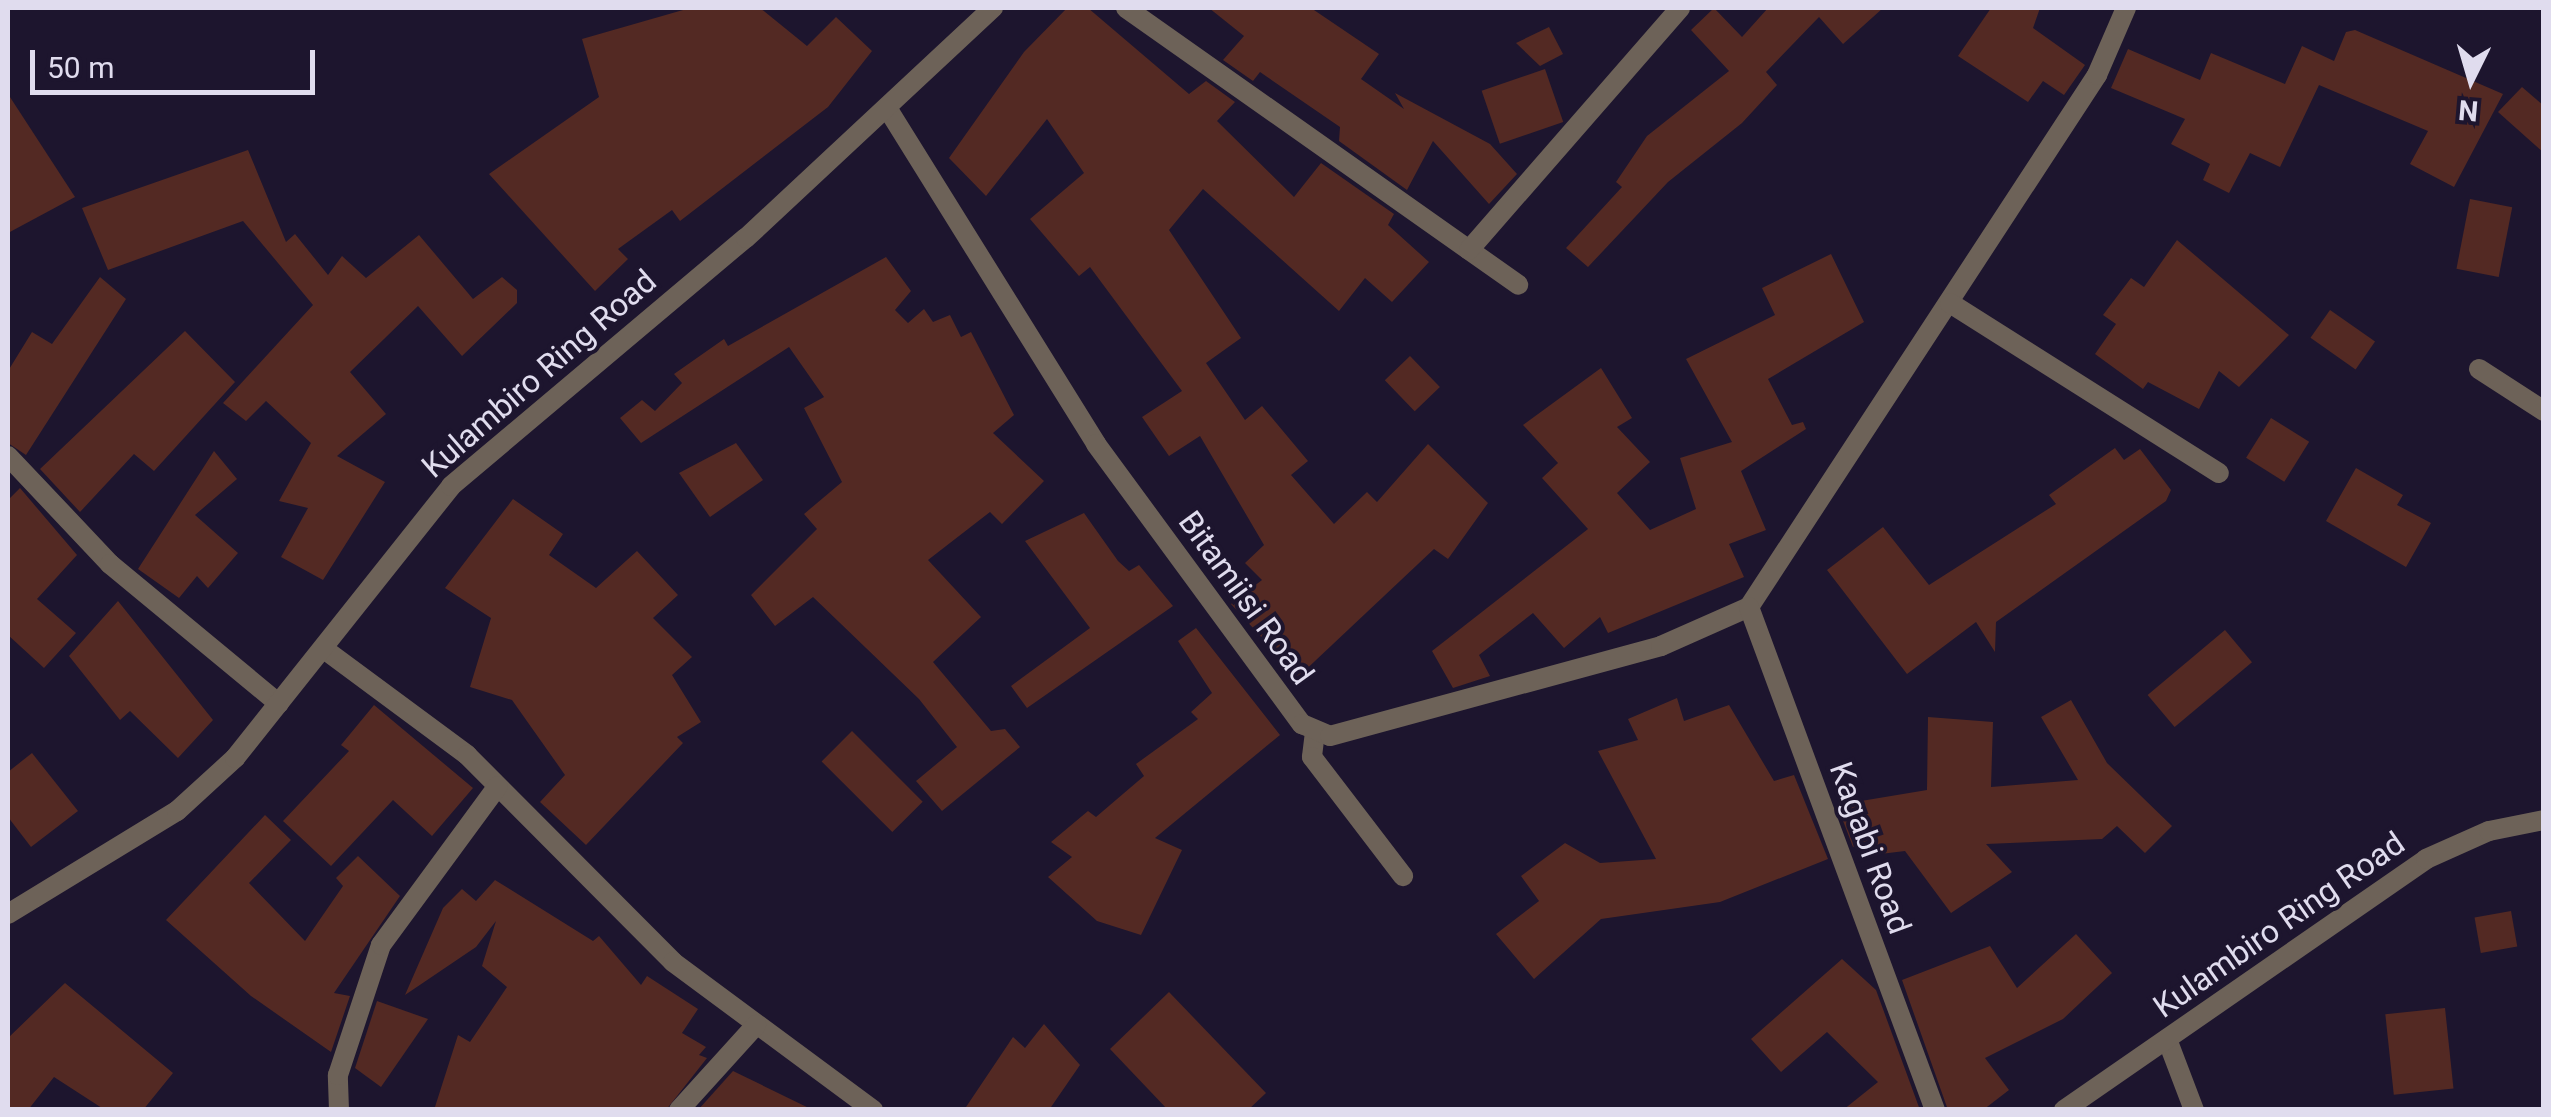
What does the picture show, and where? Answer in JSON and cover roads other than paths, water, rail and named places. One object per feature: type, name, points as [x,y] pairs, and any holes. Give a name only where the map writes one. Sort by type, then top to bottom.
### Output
[{"type":"street","name":"Kulambiro Ring Road","points":[[8,914],[177,811],[280,704],[451,486],[889,111],[994,8]]},
{"type":"street","points":[[1126,8],[1518,285]]},
{"type":"street","points":[[1469,250],[1680,8]]},
{"type":"street","points":[[1749,607],[2097,75],[2126,8]]},
{"type":"street","name":"Bitamiisi Road","points":[[889,111],[1096,444],[1302,724],[1315,732],[1359,733],[1661,646],[1749,607]]},
{"type":"street","points":[[1950,304],[2219,473]]},
{"type":"street","points":[[2479,369],[2544,412]]},
{"type":"street","points":[[8,456],[110,564],[280,704]]},
{"type":"street","name":"Kagabi Road","points":[[1749,607],[1935,1110]]},
{"type":"street","points":[[324,649],[498,786],[674,962],[873,1110]]},
{"type":"street","points":[[1315,732],[1312,758],[1403,876]]},
{"type":"street","points":[[339,1110],[338,1075],[381,945],[498,786]]},
{"type":"street","name":"Kulambiro Ring Road","points":[[2064,1110],[2426,859],[2489,832],[2544,820]]},
{"type":"street","points":[[679,1110],[756,1025]]},
{"type":"street","points":[[2167,1038],[2194,1110]]}]
